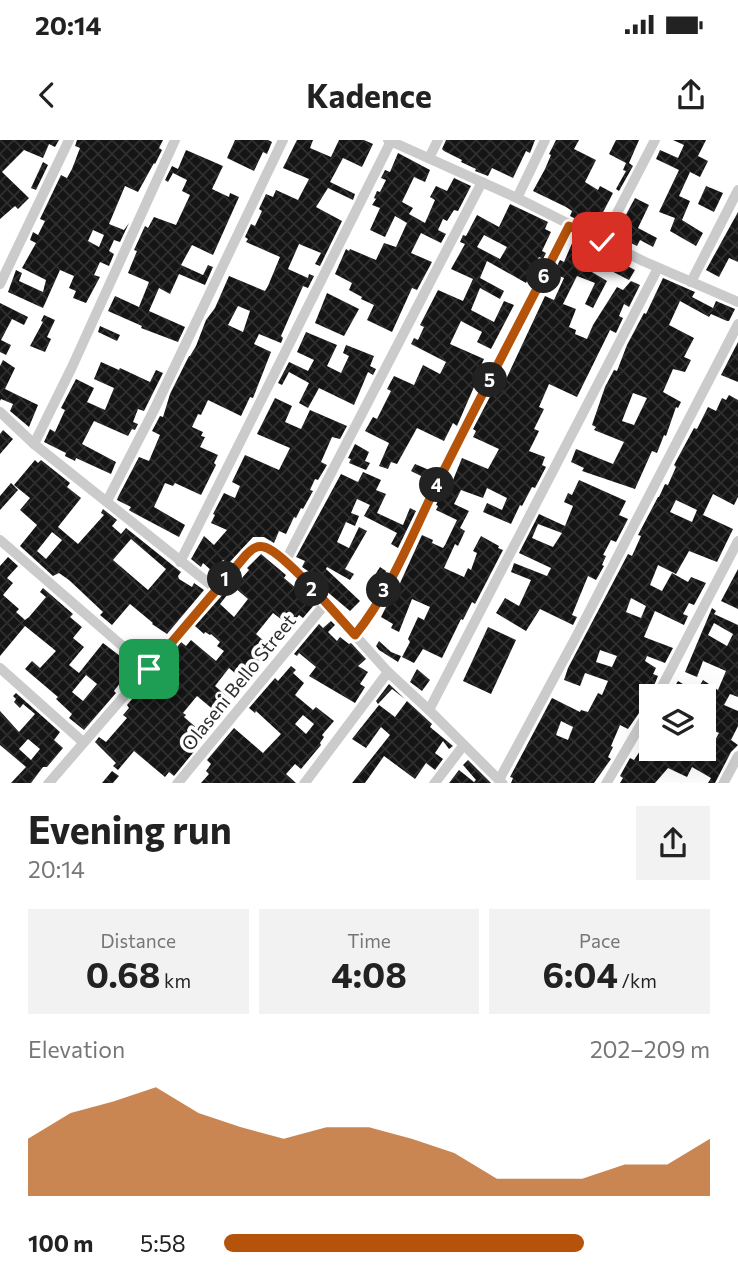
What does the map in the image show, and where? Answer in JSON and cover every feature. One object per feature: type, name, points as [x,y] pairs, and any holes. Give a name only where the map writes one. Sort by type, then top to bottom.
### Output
[{"type":"street","points":[[0,284],[69,140]]},
{"type":"street","points":[[34,444],[175,140]]},
{"type":"street","points":[[107,501],[154,411],[283,140]]},
{"type":"street","points":[[429,158],[438,140]]},
{"type":"street","points":[[517,198],[545,140]]},
{"type":"street","points":[[602,242],[655,140]]},
{"type":"street","points":[[180,562],[320,287],[390,141],[517,198],[658,268],[738,302]]},
{"type":"street","points":[[285,562],[482,182]]},
{"type":"street","points":[[691,282],[738,190]]},
{"type":"street","points":[[355,635],[373,611],[398,564],[439,478],[569,226]]},
{"type":"street","points":[[429,710],[658,268]]},
{"type":"street","points":[[48,783],[216,589],[253,548],[262,545],[285,562],[388,672],[501,782],[738,324]]},
{"type":"street","points":[[0,412],[34,444],[216,589]]},
{"type":"street","points":[[0,540],[149,669]]},
{"type":"street","points":[[663,684],[738,541]]},
{"type":"street","name":"Olaseni Bello Street","points":[[177,783],[326,603]]},
{"type":"street","points":[[0,668],[83,743]]},
{"type":"street","points":[[304,783],[388,672]]},
{"type":"street","points":[[606,783],[639,728]]},
{"type":"street","points":[[434,783],[463,746]]},
{"type":"street","points":[[723,783],[738,755]]},
{"type":"building","points":[[0,140],[59,140],[55,147],[49,144],[43,158],[24,150],[2,172],[29,198],[18,209],[15,206],[0,219]]},
{"type":"building","points":[[77,140],[163,140],[159,148],[162,150],[138,192],[125,186],[109,224],[124,230],[129,223],[120,242],[114,240],[109,251],[114,254],[109,266],[100,262],[94,275],[100,277],[86,303],[73,298],[76,291],[69,288],[74,276],[60,270],[43,308],[8,292],[16,270],[22,273],[19,281],[43,292],[46,280],[22,268],[36,243],[30,240],[33,232],[38,235],[45,221],[40,219],[61,175],[67,178],[72,169],[80,148],[75,146]],"holes":[[[93,230],[104,235],[99,247],[88,241]]]},
{"type":"building","points":[[235,140],[272,142],[267,154],[263,152],[254,171],[227,158]]},
{"type":"building","points":[[297,140],[313,140],[310,148],[331,157],[339,140],[364,140],[373,144],[362,167],[343,158],[330,182],[355,194],[353,200],[328,188],[316,207],[342,221],[320,266],[315,264],[321,253],[299,244],[288,269],[308,278],[309,274],[314,276],[308,288],[303,286],[281,336],[281,343],[259,334],[254,344],[271,352],[253,398],[250,397],[241,416],[208,400],[201,415],[198,414],[192,427],[203,432],[201,436],[205,437],[200,447],[218,455],[214,463],[216,465],[201,495],[175,483],[173,486],[165,483],[154,507],[185,525],[179,537],[132,512],[129,510],[131,507],[117,500],[139,457],[149,461],[160,435],[152,431],[160,416],[163,417],[170,394],[229,276],[265,291],[268,286],[280,257],[246,242],[248,239],[245,237],[251,224],[255,226],[266,194],[273,197],[276,190],[298,200],[309,179],[283,168]],"holes":[[[238,306],[250,311],[243,332],[228,325]]]},
{"type":"building","points":[[446,140],[535,140],[530,153],[526,151],[513,178],[492,168],[488,176],[475,171],[476,169],[442,149]]},
{"type":"building","points":[[556,140],[579,140],[574,149],[596,160],[585,182],[598,190],[600,186],[613,193],[598,222],[591,219],[588,225],[570,216],[572,211],[566,207],[533,191]]},
{"type":"building","points":[[616,140],[639,140],[629,163],[633,166],[619,191],[616,189],[626,171],[623,170],[626,163],[609,154]]},
{"type":"building","points":[[673,140],[706,140],[698,156],[708,161],[700,177],[690,172],[679,196],[690,201],[682,220],[703,233],[696,246],[670,231],[675,218],[659,212],[679,170],[656,159],[660,150],[678,158],[684,145]]},
{"type":"building","points":[[186,150],[223,166],[212,189],[229,197],[230,193],[239,197],[213,255],[192,245],[181,265],[203,275],[208,265],[213,267],[205,285],[179,274],[170,294],[159,288],[149,311],[185,327],[178,342],[141,328],[142,326],[108,311],[115,296],[139,307],[149,282],[128,273],[137,251],[134,250],[145,226],[148,228],[154,217],[176,225],[190,195],[182,191],[187,180],[173,173],[168,182],[165,180],[172,166],[178,169]]},
{"type":"building","points":[[398,153],[430,170],[425,182],[414,177],[402,202],[413,208],[409,214],[425,223],[435,200],[430,197],[436,186],[447,191],[454,178],[471,186],[458,211],[454,210],[447,221],[443,219],[438,230],[446,234],[441,243],[421,233],[411,253],[432,262],[417,290],[412,288],[392,332],[367,320],[374,305],[349,290],[352,283],[335,274],[346,249],[376,260],[384,243],[396,247],[407,223],[395,216],[385,237],[370,230],[380,208],[372,205],[376,199],[374,198],[386,180],[381,178],[385,170],[390,172]]},
{"type":"building","points":[[43,162],[48,165],[36,190],[31,188]]},
{"type":"building","points":[[706,186],[723,193],[714,212],[698,204]]},
{"type":"building","points":[[635,198],[649,205],[638,228],[657,238],[653,247],[640,240],[637,246],[615,235]]},
{"type":"building","points":[[510,204],[548,222],[545,229],[551,232],[542,251],[546,253],[543,259],[539,257],[526,283],[487,261],[480,278],[504,291],[500,299],[480,288],[471,310],[494,322],[504,301],[514,305],[491,349],[477,342],[482,332],[461,321],[450,344],[484,359],[476,376],[481,379],[477,388],[474,387],[457,426],[453,423],[444,441],[417,428],[397,464],[391,462],[388,469],[379,466],[389,443],[365,431],[373,417],[377,419],[391,391],[387,389],[394,376],[414,385],[423,365],[440,374],[446,362],[411,344],[414,338],[418,340],[424,327],[420,325],[438,290],[463,301],[473,279],[451,269],[465,244],[460,242],[463,235],[466,236],[477,215],[499,227]],"holes":[[[484,235],[507,247],[500,259],[477,247]]]},
{"type":"building","points":[[738,212],[738,262],[729,258],[719,277],[706,270]]},
{"type":"building","points":[[573,241],[610,256],[611,254],[635,270],[629,280],[584,257],[580,265],[607,281],[593,308],[585,304],[595,283],[577,276],[563,304],[576,309],[569,327],[576,330],[575,334],[587,339],[617,287],[623,290],[631,281],[640,285],[629,307],[624,304],[619,316],[623,318],[616,333],[610,330],[577,397],[549,384],[539,407],[544,409],[534,429],[539,431],[529,451],[545,457],[542,465],[546,467],[535,488],[532,487],[522,506],[520,505],[511,524],[483,512],[487,503],[502,510],[507,498],[487,488],[483,498],[461,490],[454,504],[469,511],[460,528],[465,531],[458,546],[455,544],[444,568],[464,577],[468,568],[471,570],[477,553],[473,551],[481,536],[503,550],[475,604],[472,602],[463,620],[461,619],[442,658],[423,649],[414,663],[402,657],[418,617],[424,620],[430,607],[412,599],[399,632],[391,628],[393,624],[381,617],[393,593],[395,594],[422,535],[443,548],[445,545],[457,520],[436,510],[436,505],[446,483],[451,485],[462,458],[488,469],[499,449],[473,437],[476,431],[473,429],[494,389],[500,392],[545,296],[554,300],[564,278],[553,273],[560,260],[564,262]]},
{"type":"building","points":[[663,278],[695,292],[692,297],[713,308],[716,301],[735,309],[727,321],[711,314],[709,317],[680,301],[669,325],[694,338],[684,357],[691,360],[685,372],[673,369],[663,392],[681,402],[678,408],[676,407],[657,453],[652,451],[635,489],[582,471],[584,468],[571,462],[576,449],[613,464],[624,442],[594,430],[596,427],[592,425],[605,387],[614,370],[617,371],[627,345],[644,313],[646,314]],"holes":[[[633,393],[647,398],[634,425],[622,421]]]},
{"type":"building","points":[[327,293],[359,309],[344,336],[315,323]]},
{"type":"building","points":[[0,303],[28,317],[24,325],[12,319],[1,340],[11,345],[6,355],[0,352]]},
{"type":"building","points":[[44,315],[55,320],[47,337],[51,339],[45,352],[30,346]]},
{"type":"building","points":[[100,326],[120,335],[117,341],[98,332]]},
{"type":"building","points":[[306,332],[337,345],[327,366],[341,373],[349,356],[343,353],[346,345],[374,356],[370,366],[376,369],[373,375],[368,372],[354,405],[319,388],[308,408],[299,403],[309,383],[289,372],[282,385],[278,383],[289,362],[308,371],[314,360],[297,352]]},
{"type":"building","points":[[738,342],[738,382],[721,375]]},
{"type":"building","points":[[3,360],[15,368],[5,389],[38,405],[29,427],[10,411],[13,404],[1,399],[0,401],[0,366]]},
{"type":"building","points":[[101,362],[150,382],[156,370],[163,373],[144,411],[138,409],[133,422],[138,424],[135,430],[132,429],[128,436],[94,421],[82,444],[116,462],[111,474],[76,458],[75,461],[65,456],[66,453],[44,442],[50,429],[55,432],[65,410],[61,408],[76,379],[94,388],[87,402],[105,410],[114,388],[94,379]]},
{"type":"building","points":[[729,395],[738,400],[738,497],[734,505],[713,494],[703,515],[733,529],[717,562],[689,551],[676,574],[658,565],[650,585],[662,591],[672,573],[688,582],[691,577],[706,583],[694,605],[689,603],[683,614],[688,616],[684,625],[655,611],[644,637],[673,648],[665,663],[647,656],[645,661],[656,668],[653,674],[658,676],[655,684],[639,684],[639,713],[628,729],[620,725],[608,757],[611,759],[594,783],[511,783],[513,778],[510,777],[552,698],[580,712],[588,712],[598,693],[602,695],[608,681],[585,673],[580,686],[564,680],[568,668],[628,554],[632,556],[641,536],[638,535],[665,484],[668,485],[676,467],[674,465],[694,428],[697,429],[708,407],[716,411],[722,398],[726,400]],"holes":[[[676,500],[697,510],[692,522],[670,512]],[[631,598],[646,606],[641,618],[626,612]],[[600,650],[617,656],[612,667],[596,662]],[[561,721],[573,727],[568,740],[556,735]]]},
{"type":"building","points":[[275,398],[292,406],[285,422],[301,429],[310,410],[347,426],[340,439],[332,437],[321,462],[327,465],[318,480],[315,479],[310,490],[313,491],[303,509],[294,517],[286,534],[279,531],[274,543],[264,537],[253,537],[228,564],[223,560],[213,572],[203,563],[201,567],[191,559],[204,536],[214,545],[227,530],[211,523],[215,515],[213,514],[224,493],[235,498],[240,486],[232,482],[245,455],[279,470],[290,448],[257,434]]},
{"type":"building","points":[[3,430],[13,439],[0,454],[0,434]]},
{"type":"building","points":[[355,444],[369,452],[365,461],[370,463],[366,470],[349,463],[351,459],[348,458]]},
{"type":"building","points":[[35,460],[38,463],[41,460],[70,483],[67,487],[81,498],[58,527],[78,544],[104,515],[101,513],[103,509],[117,520],[112,526],[121,534],[126,528],[181,572],[179,579],[192,587],[194,583],[204,590],[167,634],[130,604],[112,625],[100,615],[103,612],[69,580],[59,573],[53,576],[20,546],[37,525],[20,510],[30,498],[14,485]],"holes":[[[52,532],[62,540],[46,559],[37,551]],[[131,539],[166,569],[148,590],[113,560]]]},
{"type":"building","points":[[415,464],[434,472],[426,489],[423,487],[427,479],[411,471]]},
{"type":"building","points":[[363,472],[381,480],[376,490],[386,494],[377,513],[403,525],[410,508],[416,511],[398,548],[391,544],[397,533],[364,516],[370,505],[357,499],[351,513],[359,516],[355,526],[346,522],[337,542],[349,548],[359,527],[367,531],[345,569],[354,574],[350,580],[327,567],[326,569],[360,601],[350,611],[318,584],[320,579],[302,567],[305,561],[296,557],[341,474],[358,482]]},
{"type":"building","points":[[579,480],[626,501],[619,515],[628,519],[616,542],[611,540],[603,555],[606,556],[602,565],[604,566],[596,580],[588,576],[572,615],[577,617],[573,625],[540,609],[526,631],[496,613],[505,598],[519,606],[531,580],[511,572],[514,563],[547,576],[551,568],[519,553],[539,514],[565,526],[573,506],[564,502],[568,493],[572,495]],"holes":[[[538,524],[562,533],[553,547],[532,538]]]},
{"type":"building","points":[[11,483],[18,490],[0,510],[0,496]]},
{"type":"building","points":[[261,554],[315,604],[303,618],[299,615],[290,626],[273,613],[256,634],[273,649],[242,679],[229,668],[215,686],[230,699],[221,709],[219,706],[215,711],[197,696],[183,713],[198,729],[189,740],[197,748],[174,776],[169,772],[165,777],[134,751],[118,770],[113,766],[116,763],[95,742],[99,737],[106,742],[127,718],[123,715],[129,708],[127,705],[149,679],[151,681],[181,642],[186,646],[191,640],[216,661],[224,651],[217,646],[220,642],[195,626],[233,583],[235,585],[220,604],[234,617],[248,599],[234,587]]},
{"type":"building","points":[[8,557],[18,566],[7,578],[13,583],[3,595],[19,609],[16,612],[25,620],[46,597],[40,592],[43,588],[73,614],[70,617],[82,627],[73,638],[84,647],[69,665],[79,673],[103,643],[133,666],[114,691],[116,693],[84,730],[69,718],[72,714],[56,699],[58,697],[25,669],[32,661],[40,668],[56,651],[25,626],[0,656],[0,566]],"holes":[[[86,675],[97,684],[83,701],[72,692]]]},
{"type":"building","points":[[380,567],[386,571],[374,594],[366,589]]},
{"type":"building","points":[[738,569],[738,609],[721,601]]},
{"type":"building","points":[[712,608],[716,611],[714,614],[738,625],[738,697],[730,694],[724,705],[738,711],[738,726],[731,740],[738,745],[731,752],[715,783],[708,783],[711,778],[692,767],[687,777],[668,768],[655,783],[620,783],[623,778],[620,776],[630,758],[634,760],[639,752],[639,761],[716,761],[716,738],[719,733],[716,732],[716,689],[718,690],[726,671],[703,661],[697,677],[685,672]],"holes":[[[714,623],[733,634],[727,646],[708,635]]]},
{"type":"building","points":[[331,621],[335,625],[328,632],[337,641],[340,637],[351,643],[366,659],[358,666],[368,672],[360,684],[365,687],[355,703],[309,676],[316,667],[299,653],[297,656],[294,654],[319,624],[323,628]]},
{"type":"building","points":[[488,627],[516,640],[491,694],[463,681]]},
{"type":"building","points":[[379,641],[391,652],[401,656],[398,662],[379,650],[376,646]]},
{"type":"building","points":[[291,666],[296,670],[293,673],[304,683],[295,695],[313,710],[316,707],[334,721],[322,735],[324,737],[321,745],[301,769],[295,764],[286,774],[296,783],[201,783],[209,774],[206,771],[211,764],[207,760],[234,728],[263,753],[281,734],[249,708],[275,678],[278,681]],"holes":[[[303,715],[314,724],[306,734],[295,724]]]},
{"type":"building","points":[[417,669],[430,680],[422,691],[410,682]]},
{"type":"building","points":[[389,684],[405,699],[392,689],[378,704],[376,701]]},
{"type":"building","points":[[16,693],[60,732],[54,740],[63,748],[31,783],[11,783],[26,767],[0,745],[0,711],[19,732],[35,714],[23,704],[20,708],[14,702],[16,699],[13,696]],"holes":[[[28,739],[40,749],[31,760],[19,749]]]},
{"type":"building","points":[[407,701],[432,724],[430,727],[453,746],[449,749],[443,741],[435,753],[443,759],[435,770],[426,763],[415,779],[384,756],[365,783],[352,783],[390,735],[381,727],[366,748],[352,739],[379,705],[395,717]]},
{"type":"building","points":[[468,760],[491,783],[449,783],[459,770],[474,782],[476,780],[463,765]]},
{"type":"building","points":[[112,771],[119,776],[113,783],[102,783]]},
{"type":"route","points":[[149,669],[246,555],[253,548],[262,545],[285,562],[355,635],[373,611],[398,564],[569,226],[602,242]]}]
